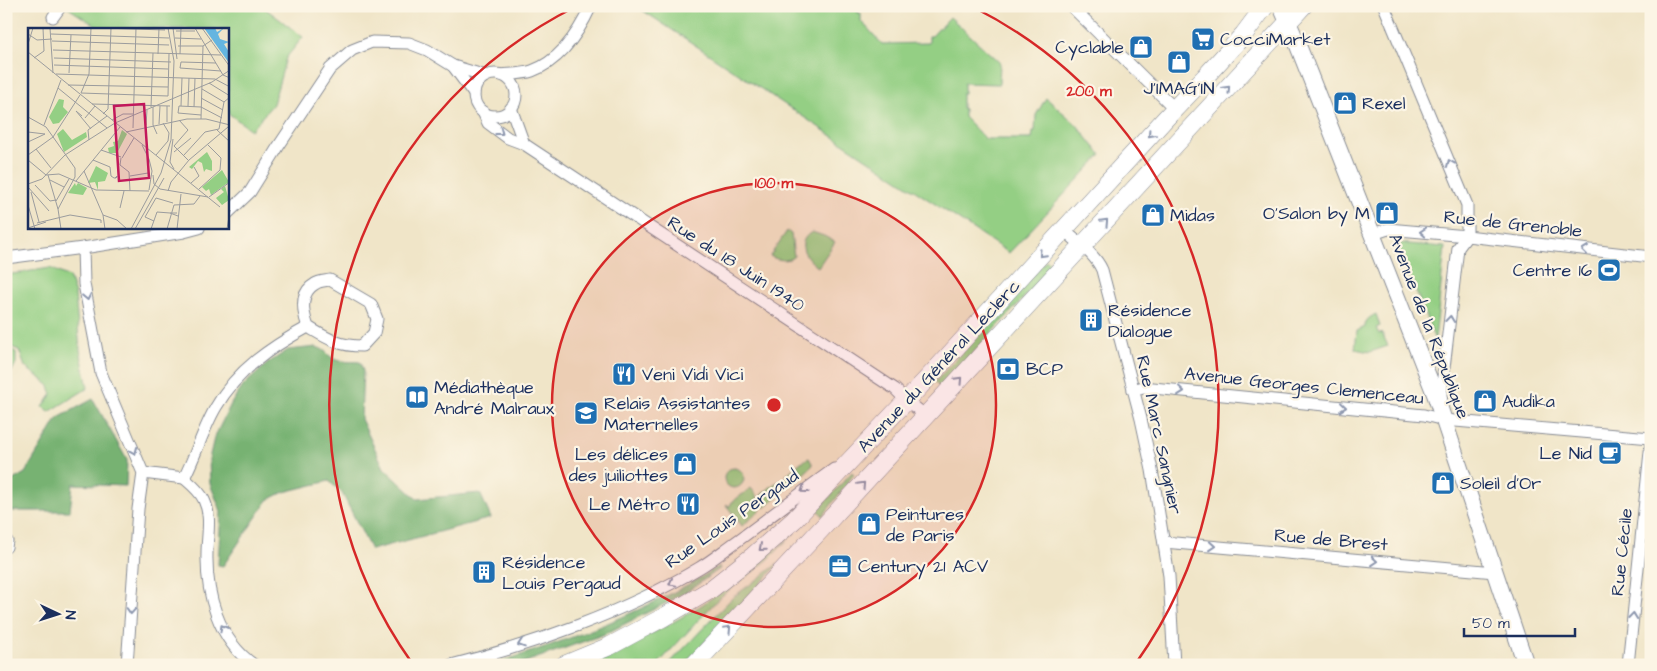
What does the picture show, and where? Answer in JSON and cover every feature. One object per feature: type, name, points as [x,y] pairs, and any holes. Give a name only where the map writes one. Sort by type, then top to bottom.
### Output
[{"type":"main road","name":"Avenue du Général Leclerc","points":[[564,665],[610,646],[710,590],[794,520],[940,365],[1244,34],[1265,6]]},
{"type":"main road","name":"Avenue de la République","points":[[1281,6],[1373,234],[1444,420],[1526,665]]},
{"type":"main road","name":"Avenue du Général Leclerc","points":[[694,665],[1303,6]]},
{"type":"main road","points":[[1175,109],[1182,120],[1183,136]]},
{"type":"street","points":[[53,17],[61,6]]},
{"type":"street","points":[[515,91],[531,72],[556,57],[579,28],[592,6]]},
{"type":"street","points":[[1071,6],[1175,109]]},
{"type":"street","points":[[1384,6],[1467,205],[1467,236],[1458,248],[1441,394],[1444,420]]},
{"type":"street","points":[[229,212],[250,192],[330,69],[352,50],[372,42],[408,43],[427,50],[453,66],[486,76],[531,72]]},
{"type":"street","points":[[453,66],[474,94],[475,101],[483,112],[495,116],[501,115],[511,108],[514,103],[515,91],[510,81],[501,75]]},
{"type":"street","points":[[474,94],[478,84],[486,76]]},
{"type":"street","points":[[511,108],[524,144]]},
{"type":"street","name":"Rue du 18 Juin 1940","points":[[483,112],[488,123],[508,138],[524,144],[895,389],[926,416]]},
{"type":"street","points":[[6,258],[82,248],[195,229]]},
{"type":"street","name":"Rue Marc Sangnier","points":[[1064,230],[1100,264],[1133,390],[1152,470],[1164,542],[1169,576],[1174,665]]},
{"type":"street","name":"Rue de Grenoble","points":[[1373,234],[1388,230],[1467,236],[1651,257]]},
{"type":"street","points":[[82,248],[84,284],[101,373],[143,473],[138,509],[127,665]]},
{"type":"street","points":[[330,280],[371,304],[377,319],[374,332],[362,346],[348,346],[334,342],[308,327],[302,306],[306,293],[314,284],[330,280]]},
{"type":"street","points":[[184,478],[215,407],[229,387],[245,369],[266,352],[308,327]]},
{"type":"street","name":"Avenue Georges Clemenceau","points":[[1133,390],[1143,387],[1418,414],[1444,420],[1651,440]]},
{"type":"street","name":"Rue Cécile","points":[[1628,665],[1651,440]]},
{"type":"street","name":"Rue Louis Pergaud","points":[[451,665],[486,656],[563,630],[664,587],[701,567],[785,507],[799,493],[858,452]]},
{"type":"street","points":[[143,473],[184,478],[204,498],[209,516],[208,587],[217,619],[237,649],[254,665]]},
{"type":"street","points":[[6,547],[7,541]]},
{"type":"street","name":"Rue de Brest","points":[[1164,542],[1496,572]]},
{"type":"green space","points":[[65,6],[262,6],[303,37],[286,58],[273,104],[251,130],[229,114],[229,28],[99,28]]},
{"type":"green space","points":[[636,6],[858,6],[858,13],[861,13],[861,21],[882,44],[929,43],[929,36],[932,36],[950,17],[1000,63],[999,84],[964,83],[964,93],[962,93],[964,117],[985,139],[1032,139],[1033,132],[1035,132],[1036,115],[1046,98],[1076,124],[1101,155],[1009,253]]},
{"type":"green space","points":[[787,231],[791,234],[794,256],[782,260],[770,256]]},
{"type":"green space","points":[[812,232],[835,242],[818,267],[809,260],[803,245],[807,236]]},
{"type":"green space","points":[[1397,243],[1445,247],[1435,340]]},
{"type":"green space","points":[[1046,260],[1053,266],[941,388],[935,382]]},
{"type":"green space","points":[[50,268],[69,277],[75,294],[80,350],[88,388],[49,412],[43,407],[52,394],[48,384],[25,367],[19,350],[6,345],[6,308],[10,301],[6,298],[6,275]]},
{"type":"green space","points":[[1376,314],[1380,326],[1376,328],[1379,334],[1382,333],[1388,346],[1370,352],[1355,349],[1357,331],[1365,327],[1368,319]]},
{"type":"green space","points":[[316,347],[337,360],[360,362],[363,371],[361,419],[384,468],[417,499],[480,493],[491,518],[371,550],[342,493],[329,481],[284,492],[268,500],[223,566],[218,565],[221,511],[210,484],[209,459],[214,438],[232,402],[244,385],[268,363],[288,350]]},
{"type":"green space","points":[[6,348],[16,352],[16,363],[6,383]]},
{"type":"green space","points":[[93,399],[127,460],[126,486],[73,484],[70,511],[6,511],[6,484],[25,473],[58,418]]},
{"type":"green space","points":[[809,458],[813,465],[789,487],[783,481],[787,477],[786,475],[801,462]]},
{"type":"green space","points":[[734,468],[741,471],[744,478],[741,485],[734,488],[727,485],[724,478],[727,471]]},
{"type":"green space","points":[[852,472],[854,474],[823,516],[818,510]]},
{"type":"green space","points":[[780,481],[787,488],[764,508],[761,495]]},
{"type":"green space","points":[[751,488],[757,496],[761,510],[742,526],[726,505],[729,507],[732,502]]},
{"type":"green space","points":[[794,533],[769,559],[719,598],[657,665],[591,665],[670,624],[703,604],[750,570]]},
{"type":"green space","points":[[777,564],[683,665],[668,665],[733,597]]},
{"type":"green space","points":[[719,566],[720,569],[682,595],[605,634],[517,665],[490,665],[579,635],[636,611],[665,597]]},
{"type":"place","name":"CocciMarket","points":[[1203,39]]},
{"type":"place","name":"Cyclable","points":[[1141,47]]},
{"type":"place","name":"J'IMAG'IN","points":[[1179,62]]},
{"type":"place","name":"Rexel","points":[[1345,103]]},
{"type":"place","name":"O'Salon by M","points":[[1387,213]]},
{"type":"place","name":"Midas","points":[[1153,215]]},
{"type":"place","name":"Centre 16","points":[[1609,270]]},
{"type":"place","name":"Résidence Dialogue","points":[[1091,320]]},
{"type":"place","name":"BCP","points":[[1008,369]]},
{"type":"place","name":"Veni Vidi Vici","points":[[624,374]]},
{"type":"place","name":"Médiathèque André Malraux","points":[[417,397]]},
{"type":"place","name":"Audika","points":[[1485,401]]},
{"type":"place","name":"Relais Assistantes Maternelles","points":[[586,413]]},
{"type":"place","name":"Le Nid","points":[[1610,453]]},
{"type":"place","name":"Les délices des juiliottes","points":[[685,464]]},
{"type":"place","name":"Soleil d'Or","points":[[1443,483]]},
{"type":"place","name":"Le Métro","points":[[688,504]]},
{"type":"place","name":"Peintures de Paris","points":[[869,524]]},
{"type":"place","name":"Century 21 ACV","points":[[840,566]]},
{"type":"place","name":"Résidence Louis Pergaud","points":[[484,572]]}]
